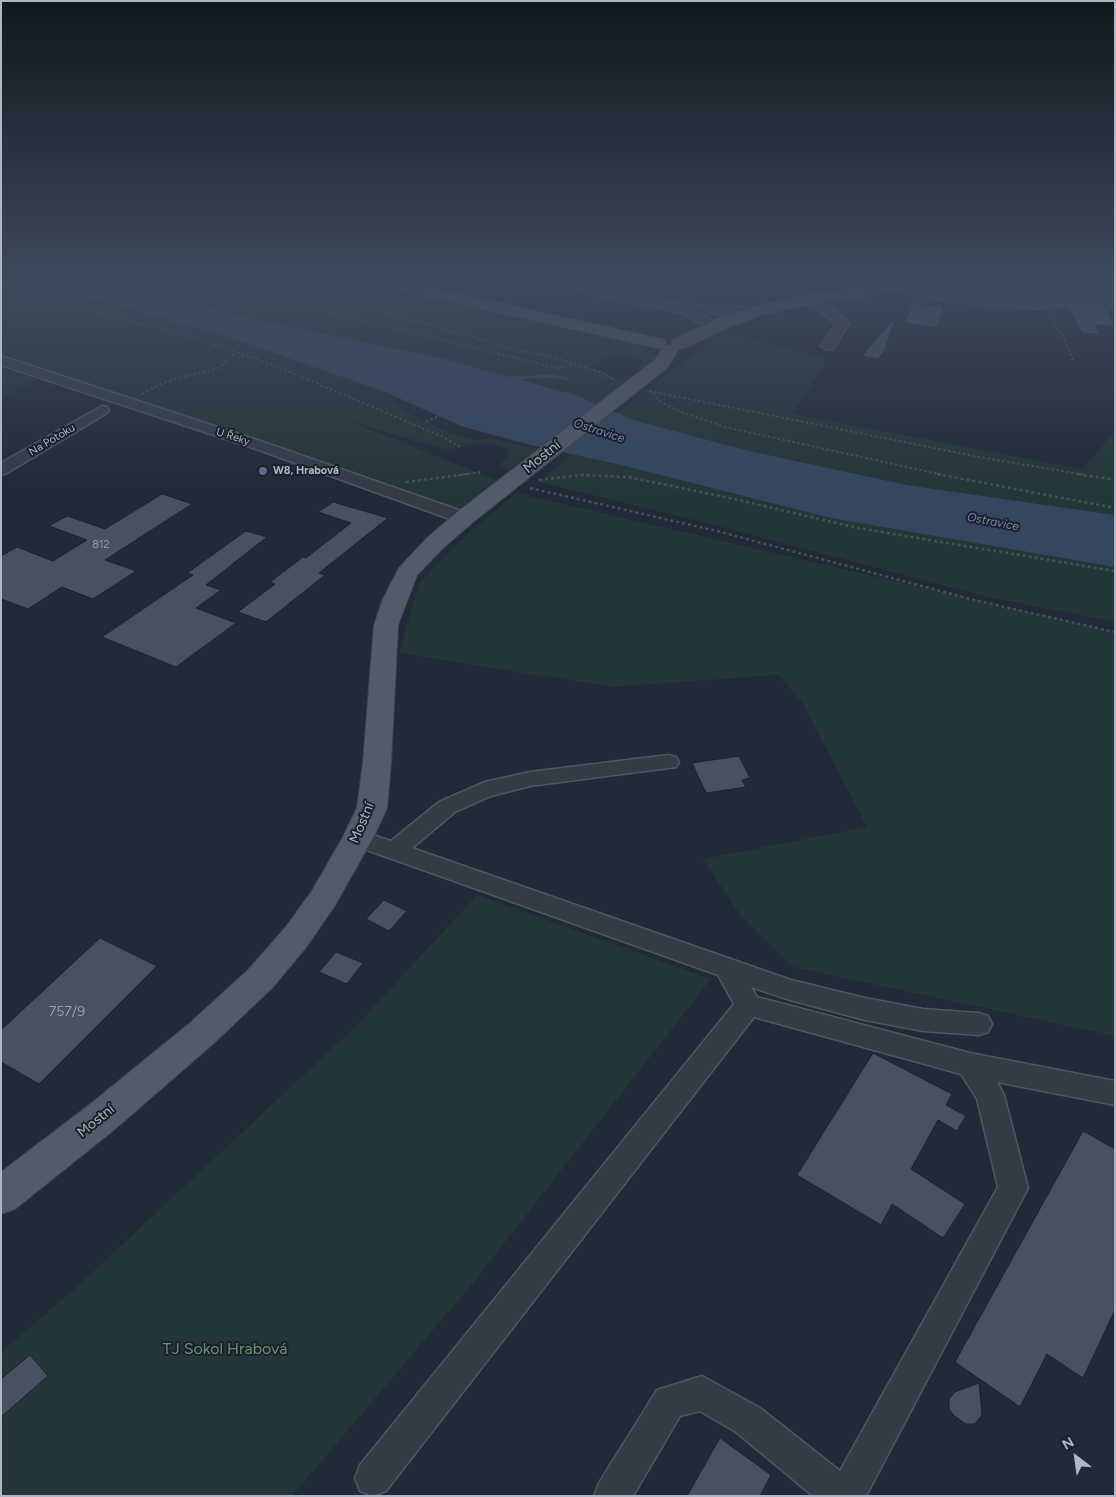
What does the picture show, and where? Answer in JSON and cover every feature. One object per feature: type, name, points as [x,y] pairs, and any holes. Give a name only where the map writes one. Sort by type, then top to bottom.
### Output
[{"type":"main road","name":"Mostní","points":[[1,1196],[133,1091],[202,1033],[261,978],[296,936],[323,898],[358,838],[372,808],[377,763],[386,625],[395,599],[407,574],[435,543],[464,518],[662,363],[666,353]]},
{"type":"street","name":"U Řeky","points":[[1,360],[261,446],[464,518]]},
{"type":"street","name":"Na Potoku","points":[[1,470],[102,410]]},
{"type":"street","points":[[394,851],[447,808],[484,790],[530,779],[668,762]]},
{"type":"street","points":[[358,838],[790,990],[865,1009],[923,1020],[979,1024]]},
{"type":"street","points":[[728,969],[748,1005],[970,1064],[1115,1094]]},
{"type":"street","points":[[373,1478],[748,1005]]},
{"type":"street","points":[[846,1496],[1013,1188],[990,1095],[970,1064]]},
{"type":"street","points":[[612,1496],[669,1402],[702,1393],[748,1420],[842,1496]]},
{"type":"path","points":[[127,402],[165,382],[219,368],[235,353]]},
{"type":"path","points":[[239,353],[271,364],[373,407],[441,436],[460,447]]},
{"type":"path","points":[[493,353],[557,368],[575,364]]},
{"type":"path","points":[[534,353],[575,364],[652,392],[979,457],[1115,480]]},
{"type":"path","points":[[1070,353],[1074,364]]},
{"type":"path","points":[[652,392],[659,401],[680,412],[724,427],[795,441],[969,481],[1115,508]]},
{"type":"path","points":[[426,422],[439,416]]},
{"type":"path","points":[[401,482],[480,472]]},
{"type":"path","points":[[538,480],[581,475],[628,477],[858,528],[1115,571]]},
{"type":"path","points":[[511,481],[523,486],[717,531],[974,600],[1115,632]]},
{"type":"green space","points":[[1,353],[273,353],[385,392],[400,406],[398,408],[443,430],[472,440],[489,439],[540,449],[508,470],[499,465],[509,455],[509,450],[502,446],[490,443],[470,444],[448,450],[349,421],[496,481],[461,508],[445,508],[1,360]]},
{"type":"green space","points":[[416,353],[653,353],[657,358],[655,363],[641,370],[636,370],[644,360],[611,354],[590,368],[600,370],[630,384],[594,404],[576,395]]},
{"type":"green space","points":[[695,353],[804,353],[828,359],[793,414],[1083,469],[1115,431],[1115,515],[907,485],[745,450],[634,420],[616,413]]},
{"type":"green space","points":[[1,369],[38,379],[1,400]]},
{"type":"green space","points":[[572,454],[1115,567],[1115,622],[983,596],[710,524],[539,482]]},
{"type":"green space","points":[[516,493],[1115,632],[1115,1036],[793,967],[741,916],[703,859],[867,827],[802,702],[778,675],[612,687],[399,653],[419,583],[471,531]]},
{"type":"green space","name":"TJ Sokol Hrabová","points":[[477,895],[711,979],[473,1283],[292,1496],[1,1496],[1,1352],[80,1284],[356,1026]]},
{"type":"water","name":"Ostravice","points":[[273,353],[416,353],[576,395],[634,420],[745,450],[907,485],[1115,515],[1115,567],[831,518],[617,464],[526,444],[461,426],[385,392]]},
{"type":"building","points":[[865,353],[883,353],[878,359],[862,356]]},
{"type":"building","points":[[162,494],[192,504],[105,560],[136,571],[93,599],[62,587],[28,609],[1,599],[1,556],[17,547],[53,561],[87,540],[49,526],[67,516],[105,529]]},
{"type":"building","points":[[333,502],[388,518],[319,573],[325,575],[266,622],[238,612],[275,584],[270,582],[303,557],[306,558],[351,523],[318,512]]},
{"type":"building","points":[[246,531],[267,537],[206,585],[221,590],[196,608],[236,623],[176,667],[102,637],[193,575],[187,573]]},
{"type":"building","points":[[739,756],[750,778],[742,780],[746,787],[706,793],[692,763]]},
{"type":"building","points":[[384,900],[407,911],[389,931],[366,919]]},
{"type":"building","points":[[100,938],[157,966],[39,1084],[1,1062],[1,1030]]},
{"type":"building","points":[[336,952],[363,963],[347,984],[319,972]]},
{"type":"building","points":[[873,1053],[952,1094],[946,1105],[966,1116],[957,1131],[938,1120],[911,1169],[965,1204],[943,1238],[892,1204],[881,1225],[797,1175]]},
{"type":"building","points":[[1083,1131],[1115,1149],[1115,1310],[1083,1378],[1047,1354],[1020,1407],[955,1362]]},
{"type":"building","points":[[30,1355],[48,1376],[1,1417],[1,1379]]},
{"type":"building","points":[[979,1383],[982,1415],[975,1424],[966,1424],[953,1415],[949,1408],[949,1399],[955,1392]]},
{"type":"building","points":[[720,1438],[771,1475],[760,1496],[687,1496]]},
{"type":"waterway","points":[[513,378],[554,376],[567,379]]},
{"type":"place","name":"W8, Hrabová","points":[[263,471]]}]
